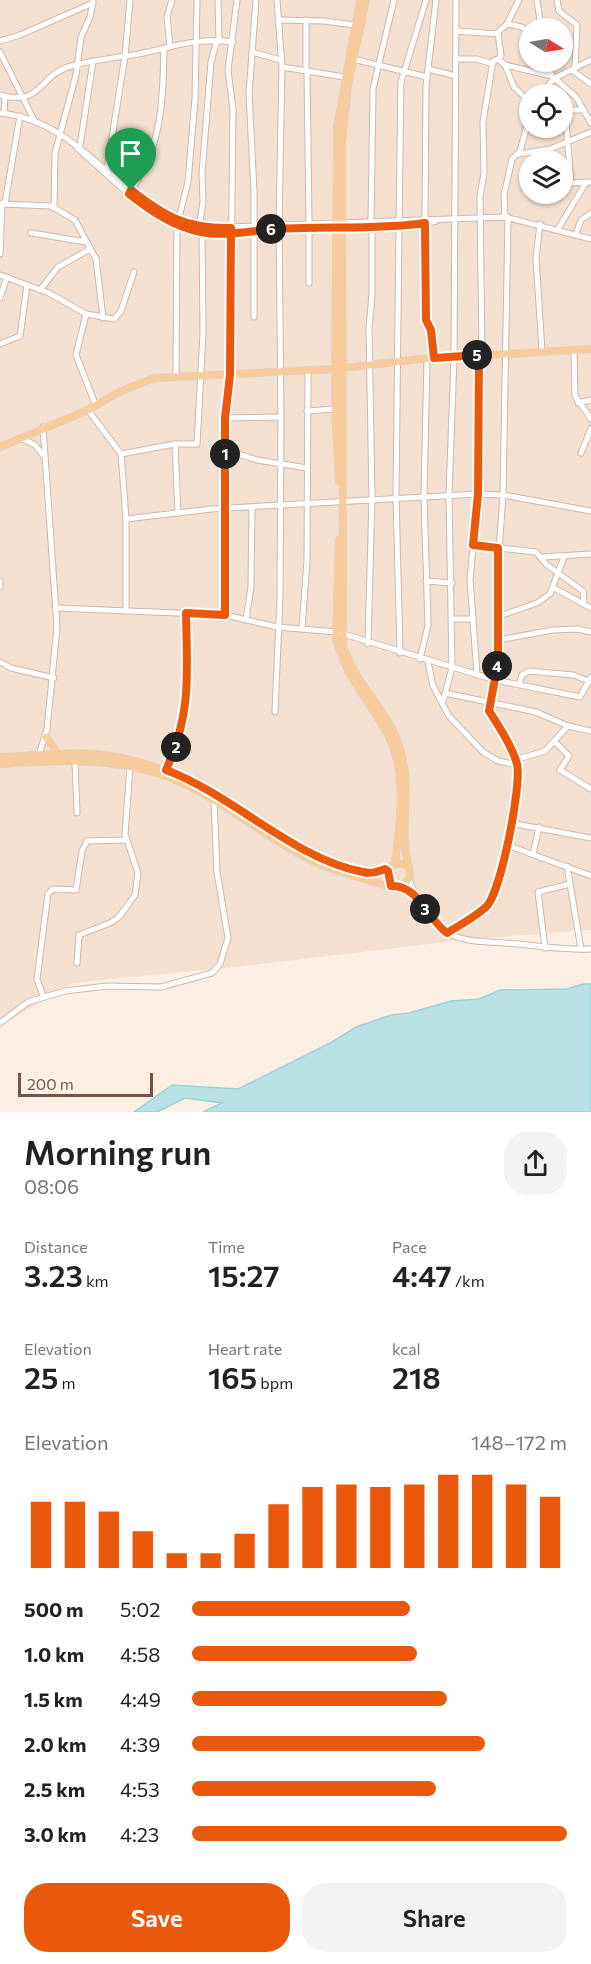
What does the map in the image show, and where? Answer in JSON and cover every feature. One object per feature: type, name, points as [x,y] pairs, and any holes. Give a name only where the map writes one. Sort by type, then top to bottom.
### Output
[{"type":"main road","points":[[0,764],[75,761],[130,767],[167,777],[213,801],[312,861],[347,875],[391,886],[401,886],[409,880],[409,867],[405,853],[406,784],[401,750],[394,734],[347,659],[341,633],[342,501],[338,369],[337,128],[344,77],[360,0]]},
{"type":"main road","points":[[339,226],[344,111],[366,0]]},
{"type":"main road","points":[[0,447],[88,410],[154,378],[338,369],[430,358],[591,349]]},
{"type":"main road","points":[[338,369],[335,409],[342,501]]},
{"type":"main road","points":[[341,633],[338,647],[348,673],[389,737],[396,752],[400,784],[395,863]]},
{"type":"main road","points":[[46,737],[58,754]]},
{"type":"main road","points":[[0,757],[58,754],[109,756],[166,770],[199,784],[315,855],[363,872],[385,869],[395,863],[403,863],[409,867]]},
{"type":"main road","points":[[385,869],[388,871],[391,886]]},
{"type":"street","points":[[106,169],[125,56],[130,0]]},
{"type":"street","points":[[130,192],[155,147],[163,92],[167,17],[172,0]]},
{"type":"street","points":[[176,376],[178,223],[188,182],[197,40],[196,0]]},
{"type":"street","points":[[121,454],[175,444],[197,444],[201,376],[202,173],[212,62],[218,40],[218,0]]},
{"type":"street","points":[[225,615],[225,418],[230,375],[232,110],[228,70],[237,0]]},
{"type":"street","points":[[254,317],[254,228],[249,94],[256,0]]},
{"type":"street","points":[[275,712],[281,417],[279,226],[282,67],[277,0]]},
{"type":"street","points":[[368,644],[372,498],[370,365],[373,89],[394,0]]},
{"type":"street","points":[[400,653],[396,496],[399,118],[403,71],[426,0]]},
{"type":"street","points":[[420,659],[428,632],[424,496],[431,330],[426,320],[425,221],[427,77],[436,0]]},
{"type":"street","points":[[443,701],[452,668],[449,495],[454,357],[456,0]]},
{"type":"street","points":[[477,675],[470,579],[478,494],[483,122],[495,61],[501,56],[499,28],[507,24],[519,0]]},
{"type":"street","points":[[537,0],[540,18]]},
{"type":"street","points":[[557,0],[559,11],[577,25],[574,69]]},
{"type":"street","points":[[0,41],[20,35],[93,1]]},
{"type":"street","points":[[54,208],[54,163],[93,1]]},
{"type":"street","points":[[278,20],[306,20],[355,25]]},
{"type":"street","points":[[306,20],[309,283]]},
{"type":"street","points":[[507,24],[519,29]]},
{"type":"street","points":[[456,31],[498,34]]},
{"type":"street","points":[[130,192],[80,146],[34,122],[1,114],[3,95],[24,97],[38,91],[52,74],[93,61],[197,40],[232,42]]},
{"type":"street","points":[[0,52],[24,97],[34,122]]},
{"type":"street","points":[[252,52],[281,60]]},
{"type":"street","points":[[354,59],[378,63],[427,77]]},
{"type":"street","points":[[456,59],[495,61],[554,77]]},
{"type":"street","points":[[548,84],[554,77],[591,60]]},
{"type":"street","points":[[80,146],[93,61]]},
{"type":"street","points":[[505,65],[514,87],[519,92]]},
{"type":"street","points":[[282,67],[344,77]]},
{"type":"street","points":[[428,69],[456,76]]},
{"type":"street","points":[[574,69],[591,84]]},
{"type":"street","points":[[551,72],[576,97],[581,110],[591,123]]},
{"type":"street","points":[[573,110],[581,110]]},
{"type":"street","points":[[0,254],[2,203],[20,117]]},
{"type":"street","points":[[60,134],[130,192],[178,223],[200,230],[231,231],[309,225],[372,226],[506,217],[591,239]]},
{"type":"street","points":[[544,150],[590,134]]},
{"type":"street","points":[[566,138],[571,183],[588,183]]},
{"type":"street","points":[[447,933],[487,907],[503,868],[510,823],[517,800],[516,762],[498,723],[489,712],[495,680],[498,640],[498,548],[503,495],[506,353],[504,195],[512,159],[519,154]]},
{"type":"street","points":[[558,229],[588,183]]},
{"type":"street","points":[[2,203],[54,208],[75,220],[96,259],[103,318]]},
{"type":"street","points":[[576,234],[581,220],[591,213]]},
{"type":"street","points":[[540,224],[536,258],[542,351]]},
{"type":"street","points":[[31,233],[86,242]]},
{"type":"street","points":[[40,290],[58,267],[90,249]]},
{"type":"street","points":[[0,275],[40,290],[86,314],[114,319],[118,315],[134,272]]},
{"type":"street","points":[[0,298],[7,277]]},
{"type":"street","points":[[0,344],[20,336],[27,285]]},
{"type":"street","points":[[86,314],[76,355],[96,406]]},
{"type":"street","points":[[574,350],[573,384],[578,403],[591,419]]},
{"type":"street","points":[[302,628],[307,561],[308,370]]},
{"type":"street","points":[[578,403],[591,400]]},
{"type":"street","points":[[307,411],[335,409]]},
{"type":"street","points":[[88,410],[121,454],[126,519],[126,611]]},
{"type":"street","points":[[225,418],[281,417]]},
{"type":"street","points":[[39,755],[46,737],[54,678],[56,608],[43,427]]},
{"type":"street","points":[[581,453],[591,429]]},
{"type":"street","points":[[21,438],[35,445],[44,457]]},
{"type":"street","points":[[175,444],[178,513]]},
{"type":"street","points":[[225,450],[280,464],[307,468]]},
{"type":"street","points":[[126,519],[280,504],[396,496],[478,494],[503,495],[591,511]]},
{"type":"street","points":[[246,620],[251,587],[252,507]]},
{"type":"street","points":[[473,545],[526,550],[542,557],[591,554]]},
{"type":"street","points":[[542,557],[546,565],[583,591],[584,604]]},
{"type":"street","points":[[497,617],[537,603],[550,594],[564,557]]},
{"type":"street","points":[[0,581],[0,587]]},
{"type":"street","points":[[426,581],[452,583]]},
{"type":"street","points":[[554,588],[591,608]]},
{"type":"street","points":[[56,608],[225,615],[278,627],[341,633],[368,644],[495,680],[580,697],[590,679],[529,671],[522,675],[519,684]]},
{"type":"street","points":[[166,770],[179,740],[186,709],[186,613]]},
{"type":"street","points":[[452,619],[473,619]]},
{"type":"street","points":[[498,640],[553,630],[577,629],[591,632]]},
{"type":"street","points":[[0,662],[11,668],[54,678]]},
{"type":"street","points":[[428,662],[433,686],[449,716],[483,752],[498,761],[516,762],[545,751],[568,726]]},
{"type":"street","points":[[445,693],[536,712],[568,726],[591,731]]},
{"type":"street","points":[[555,742],[569,756],[560,770],[591,788]]},
{"type":"street","points":[[75,761],[77,813]]},
{"type":"street","points":[[77,963],[79,935],[119,917],[135,895],[138,873],[125,840],[130,767]]},
{"type":"street","points":[[0,1023],[28,1002],[43,996],[107,986],[170,986],[200,978],[216,969],[228,938],[217,872],[213,801]]},
{"type":"street","points":[[510,823],[591,838]]},
{"type":"street","points":[[532,854],[539,827]]},
{"type":"street","points":[[43,996],[37,974],[50,891],[76,890],[82,851],[87,841],[125,840]]},
{"type":"street","points":[[507,845],[591,876]]},
{"type":"street","points":[[567,866],[581,949]]},
{"type":"street","points":[[409,880],[415,895],[430,917],[447,933],[478,943],[591,949]]},
{"type":"street","points":[[545,948],[537,894],[540,890],[570,884]]},
{"type":"street","points":[[401,886],[415,895]]},
{"type":"shaded area","points":[[0,0],[591,0],[591,930],[472,939],[235,967],[72,983],[0,1026]]},
{"type":"water","points":[[591,984],[591,1112],[203,1112],[222,1103],[185,1098],[157,1112],[134,1112],[172,1085],[238,1089],[332,1042],[356,1027],[391,1015],[409,1013],[451,1001],[479,999],[500,990],[567,989]]},
{"type":"route","points":[[131,190],[129,194],[159,216],[174,224],[202,233],[231,233],[309,228],[361,229],[425,223],[426,320],[431,330],[434,358],[479,355],[478,494],[473,545],[498,548],[496,590],[498,662],[489,712],[498,723],[517,765],[517,800],[510,823],[503,868],[492,898],[487,907],[447,933],[430,917],[415,895],[401,886],[391,886],[393,884],[385,869],[371,873],[363,872],[315,855],[199,784],[166,770],[179,740],[186,709],[186,613],[225,615],[225,418],[230,375],[231,233],[231,228],[207,229],[183,223],[161,212],[131,190]]}]
